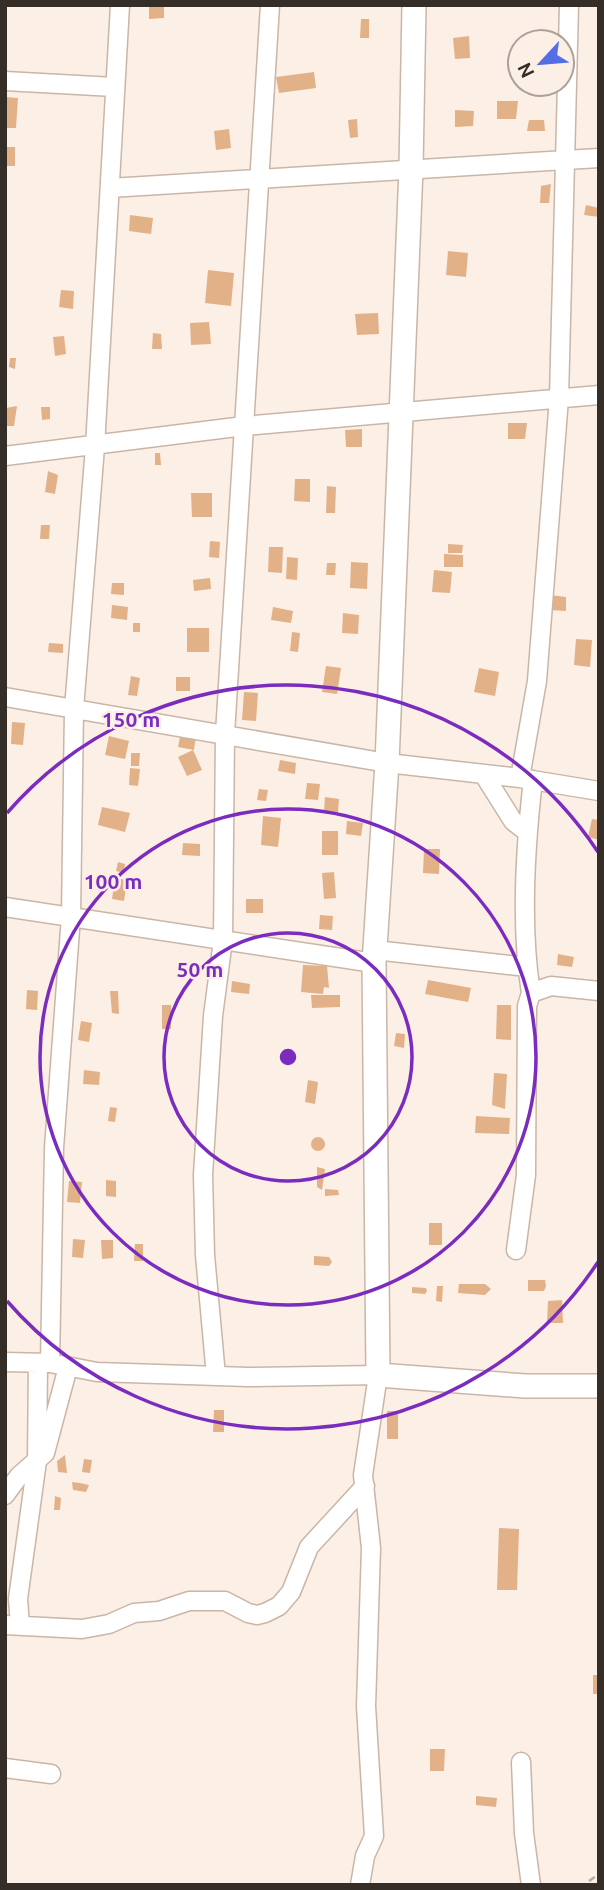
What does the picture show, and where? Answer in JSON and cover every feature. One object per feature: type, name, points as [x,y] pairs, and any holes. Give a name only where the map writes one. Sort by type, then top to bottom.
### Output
[{"type":"street","points":[[120,5],[95,447],[74,709],[71,916],[54,1148],[54,1239],[49,1328],[38,1363],[37,1461],[12,1604],[13,1625],[82,1629],[109,1624],[134,1612],[159,1611],[188,1601],[225,1601],[248,1613],[265,1613],[279,1606],[291,1592],[309,1547],[365,1486]]},
{"type":"street","points":[[216,1376],[205,1255],[203,1175],[213,1016],[223,940],[225,733],[270,5]]},
{"type":"street","points":[[360,1885],[365,1856],[374,1836],[366,1706],[372,1570],[364,1452],[372,1424],[378,1375],[374,956],[387,763],[411,168],[414,5]]},
{"type":"street","points":[[516,1250],[526,1175],[527,1006],[531,993],[527,967],[527,779],[559,398],[562,160],[569,5]]},
{"type":"street","points":[[5,81],[114,87]]},
{"type":"street","points":[[110,188],[599,158]]},
{"type":"street","points":[[5,456],[95,447],[244,426],[400,410],[599,395]]},
{"type":"street","points":[[5,696],[387,763],[527,779],[599,791]]},
{"type":"street","points":[[484,775],[513,821],[527,832]]},
{"type":"street","points":[[5,907],[223,940],[374,956],[527,967]]},
{"type":"street","points":[[531,993],[551,986],[599,991]]},
{"type":"street","points":[[5,1362],[38,1363],[97,1372],[216,1376],[378,1375],[525,1386],[599,1386]]},
{"type":"street","points":[[5,1495],[19,1476],[45,1453],[68,1367]]},
{"type":"street","points":[[521,1762],[524,1833],[531,1885]]},
{"type":"street","points":[[5,1768],[51,1774]]},
{"type":"path","points":[[589,1881],[599,1874]]},
{"type":"building","points":[[149,5],[164,5],[164,18],[149,19]]},
{"type":"building","points":[[361,19],[369,19],[369,38],[360,38]]},
{"type":"building","points":[[469,36],[470,58],[455,59],[453,38]]},
{"type":"building","points":[[314,72],[316,88],[279,93],[276,77]]},
{"type":"building","points":[[5,97],[18,98],[16,128],[5,128]]},
{"type":"building","points":[[497,101],[518,101],[516,119],[497,119]]},
{"type":"building","points":[[455,110],[474,111],[473,126],[455,127]]},
{"type":"building","points":[[357,119],[358,137],[350,138],[348,120]]},
{"type":"building","points":[[529,120],[544,120],[545,131],[527,131]]},
{"type":"building","points":[[229,129],[231,148],[216,150],[214,131]]},
{"type":"building","points":[[5,147],[15,147],[15,166],[5,166]]},
{"type":"building","points":[[551,184],[549,203],[540,203],[541,186]]},
{"type":"building","points":[[586,205],[599,208],[599,217],[584,215]]},
{"type":"building","points":[[130,215],[153,218],[151,234],[129,231]]},
{"type":"building","points":[[448,251],[468,253],[466,277],[446,275]]},
{"type":"building","points":[[208,270],[234,273],[231,306],[205,303]]},
{"type":"building","points":[[61,290],[74,291],[73,309],[59,307]]},
{"type":"building","points":[[378,313],[379,334],[357,335],[355,314]]},
{"type":"building","points":[[209,322],[211,344],[191,345],[190,323]]},
{"type":"building","points":[[153,333],[161,334],[162,349],[152,349]]},
{"type":"building","points":[[64,336],[66,354],[55,356],[53,337]]},
{"type":"building","points":[[10,358],[16,358],[15,369],[9,367]]},
{"type":"building","points":[[17,406],[14,426],[5,426],[6,408]]},
{"type":"building","points":[[41,407],[50,407],[50,419],[42,420]]},
{"type":"building","points":[[508,423],[527,423],[525,439],[508,439]]},
{"type":"building","points":[[362,429],[362,447],[346,447],[345,430]]},
{"type":"building","points":[[155,453],[160,453],[161,465],[155,465]]},
{"type":"building","points":[[48,471],[58,475],[55,494],[45,492]]},
{"type":"building","points":[[295,479],[310,479],[310,502],[294,501]]},
{"type":"building","points":[[327,486],[336,487],[335,513],[326,513]]},
{"type":"building","points":[[191,493],[212,493],[212,517],[192,517]]},
{"type":"building","points":[[41,525],[50,525],[49,539],[40,539]]},
{"type":"building","points":[[210,541],[220,542],[219,558],[209,557]]},
{"type":"building","points":[[448,544],[463,545],[462,553],[448,553]]},
{"type":"building","points":[[269,547],[283,547],[282,573],[268,572]]},
{"type":"building","points":[[444,554],[463,555],[463,567],[444,567]]},
{"type":"building","points":[[287,557],[298,558],[297,580],[286,579]]},
{"type":"building","points":[[351,562],[368,563],[367,589],[350,588]]},
{"type":"building","points":[[327,563],[336,563],[335,575],[326,575]]},
{"type":"building","points":[[434,570],[452,572],[450,593],[432,592]]},
{"type":"building","points":[[210,578],[211,589],[194,591],[193,580]]},
{"type":"building","points":[[112,583],[124,583],[124,595],[111,594]]},
{"type":"building","points":[[550,595],[566,597],[566,611],[549,610]]},
{"type":"building","points":[[112,605],[128,607],[127,620],[111,618]]},
{"type":"building","points":[[273,607],[293,611],[291,623],[271,620]]},
{"type":"building","points":[[343,613],[359,615],[358,634],[342,633]]},
{"type":"building","points":[[133,623],[140,623],[140,632],[133,632]]},
{"type":"building","points":[[187,628],[209,628],[209,652],[187,652]]},
{"type":"building","points":[[292,632],[300,633],[298,652],[290,651]]},
{"type":"building","points":[[576,639],[592,640],[590,667],[574,665]]},
{"type":"building","points":[[49,643],[63,644],[63,653],[48,652]]},
{"type":"building","points":[[326,666],[341,668],[337,694],[322,692]]},
{"type":"building","points":[[479,668],[499,672],[495,696],[474,692]]},
{"type":"building","points":[[131,676],[140,678],[137,696],[128,695]]},
{"type":"building","points":[[176,677],[190,677],[190,691],[176,691]]},
{"type":"building","points":[[244,692],[258,693],[256,721],[242,720]]},
{"type":"building","points":[[12,722],[25,723],[23,745],[11,744]]},
{"type":"building","points":[[181,732],[196,735],[194,750],[178,747]]},
{"type":"building","points":[[109,736],[129,741],[125,759],[105,755]]},
{"type":"building","points":[[193,750],[202,770],[187,776],[178,757]]},
{"type":"building","points":[[131,753],[140,753],[139,766],[131,766]]},
{"type":"building","points":[[280,760],[296,763],[295,774],[278,771]]},
{"type":"building","points":[[130,768],[140,769],[138,786],[129,785]]},
{"type":"building","points":[[307,783],[320,784],[318,800],[305,799]]},
{"type":"building","points":[[259,789],[268,790],[266,801],[257,800]]},
{"type":"building","points":[[325,797],[339,799],[338,813],[324,811]]},
{"type":"building","points":[[102,807],[130,813],[125,832],[98,825]]},
{"type":"building","points":[[263,816],[281,818],[278,847],[261,845]]},
{"type":"building","points":[[592,819],[599,820],[599,840],[588,837]]},
{"type":"building","points":[[347,821],[363,823],[361,836],[346,834]]},
{"type":"building","points":[[322,831],[338,831],[338,855],[322,855]]},
{"type":"building","points":[[183,843],[200,844],[200,856],[182,855]]},
{"type":"building","points":[[424,849],[440,849],[439,874],[423,873]]},
{"type":"building","points":[[118,862],[125,864],[124,873],[116,871]]},
{"type":"building","points":[[334,872],[336,898],[324,899],[322,873]]},
{"type":"building","points":[[115,878],[127,880],[124,901],[112,899]]},
{"type":"building","points":[[246,899],[263,899],[263,913],[246,913]]},
{"type":"building","points":[[320,915],[333,916],[332,930],[319,929]]},
{"type":"building","points":[[558,954],[574,957],[572,967],[557,965]]},
{"type":"building","points":[[303,965],[327,966],[329,988],[324,987],[323,994],[301,992]]},
{"type":"building","points":[[428,980],[471,988],[468,1002],[425,994]]},
{"type":"building","points":[[232,981],[250,984],[249,994],[231,992]]},
{"type":"building","points":[[27,990],[38,991],[37,1010],[26,1009]]},
{"type":"building","points":[[110,991],[118,991],[119,1014],[112,1013]]},
{"type":"building","points":[[311,995],[340,995],[340,1007],[312,1008]]},
{"type":"building","points":[[162,1005],[171,1005],[171,1029],[162,1029]]},
{"type":"building","points":[[497,1005],[511,1005],[511,1040],[496,1039]]},
{"type":"building","points":[[81,1021],[92,1023],[89,1042],[78,1040]]},
{"type":"building","points":[[396,1033],[405,1034],[404,1048],[394,1046]]},
{"type":"building","points":[[84,1070],[100,1072],[99,1085],[83,1084]]},
{"type":"building","points":[[494,1073],[507,1074],[505,1109],[492,1105]]},
{"type":"building","points":[[308,1080],[318,1082],[315,1104],[305,1102]]},
{"type":"building","points":[[110,1107],[117,1108],[115,1122],[108,1121]]},
{"type":"building","points":[[476,1116],[510,1118],[509,1134],[475,1133]]},
{"type":"building","points":[[315,1137],[321,1137],[325,1144],[321,1151],[315,1151],[311,1147],[311,1141]]},
{"type":"building","points":[[317,1167],[325,1169],[322,1190],[317,1187]]},
{"type":"building","points":[[106,1180],[116,1181],[116,1197],[106,1196]]},
{"type":"building","points":[[69,1181],[82,1182],[80,1203],[67,1202]]},
{"type":"building","points":[[325,1189],[338,1190],[339,1195],[325,1196]]},
{"type":"building","points":[[429,1223],[442,1223],[442,1245],[429,1245]]},
{"type":"building","points":[[73,1239],[85,1240],[83,1258],[72,1257]]},
{"type":"building","points":[[101,1240],[113,1240],[113,1258],[102,1259]]},
{"type":"building","points":[[135,1244],[143,1244],[143,1261],[134,1261]]},
{"type":"building","points":[[314,1256],[329,1257],[332,1262],[329,1266],[314,1265]]},
{"type":"building","points":[[528,1280],[545,1280],[544,1291],[528,1291]]},
{"type":"building","points":[[459,1284],[485,1284],[491,1289],[485,1295],[458,1293]]},
{"type":"building","points":[[437,1286],[443,1286],[442,1302],[436,1301]]},
{"type":"building","points":[[412,1287],[426,1288],[427,1291],[425,1294],[412,1293]]},
{"type":"building","points":[[562,1300],[563,1323],[547,1323],[548,1301]]},
{"type":"building","points":[[214,1410],[224,1410],[224,1432],[213,1432]]},
{"type":"building","points":[[387,1411],[398,1411],[398,1439],[387,1439]]},
{"type":"building","points":[[65,1455],[67,1473],[58,1472],[57,1461]]},
{"type":"building","points":[[84,1459],[92,1460],[90,1473],[82,1472]]},
{"type":"building","points":[[72,1482],[89,1485],[86,1492],[73,1490]]},
{"type":"building","points":[[55,1496],[61,1498],[60,1510],[54,1510]]},
{"type":"building","points":[[499,1528],[519,1529],[517,1590],[497,1590]]},
{"type":"building","points":[[593,1675],[599,1675],[599,1694],[593,1694]]},
{"type":"building","points":[[430,1749],[445,1749],[444,1771],[430,1771]]},
{"type":"building","points":[[476,1796],[497,1798],[496,1807],[476,1805]]}]
